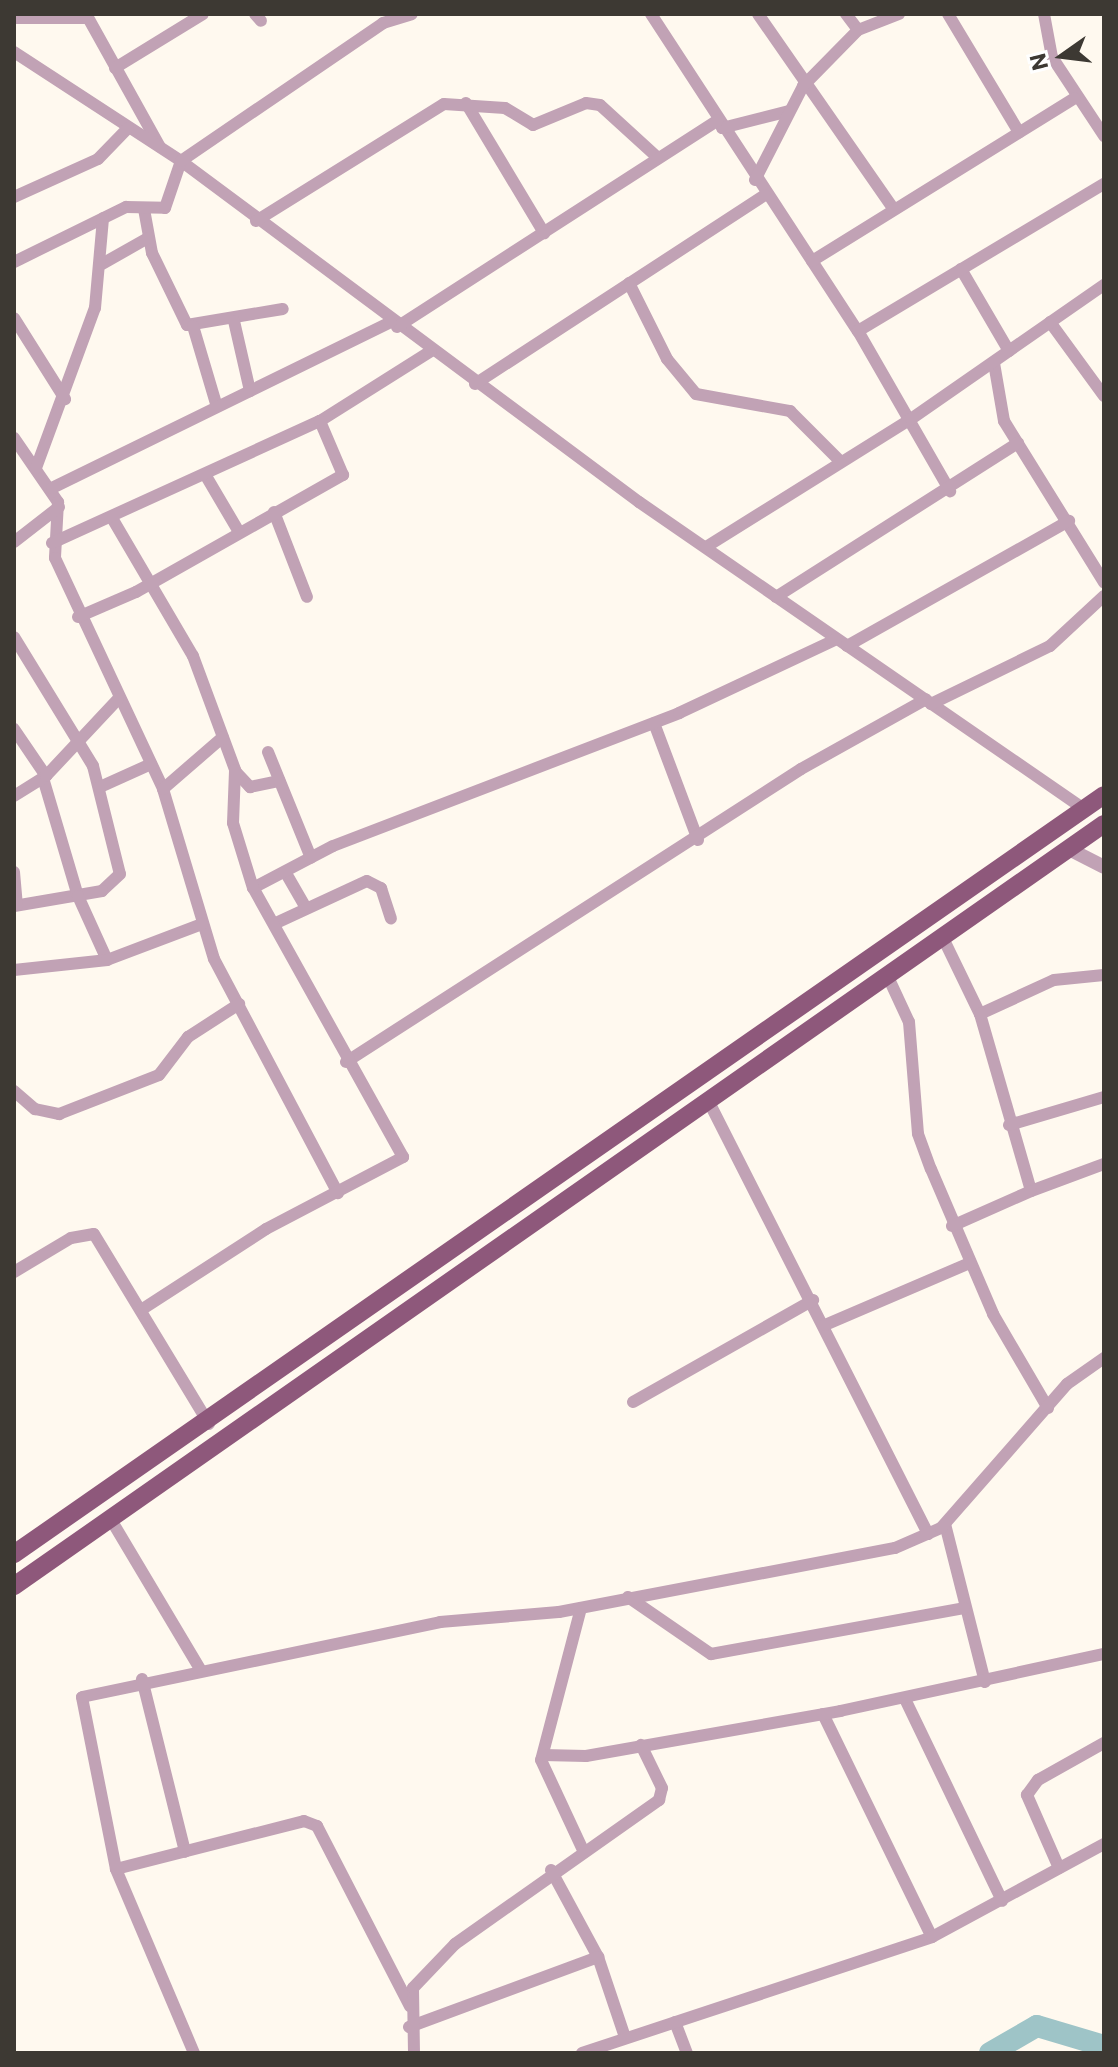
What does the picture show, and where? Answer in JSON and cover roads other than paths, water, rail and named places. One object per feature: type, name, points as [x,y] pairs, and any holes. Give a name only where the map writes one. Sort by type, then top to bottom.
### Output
[{"type":"main road","points":[[14,1554],[209,1424],[1104,795]]},
{"type":"main road","points":[[14,1586],[113,1523],[711,1106],[1104,824]]},
{"type":"street","points":[[115,68],[203,14]]},
{"type":"street","points":[[14,262],[103,218],[169,204],[181,161],[383,23],[412,14]]},
{"type":"street","points":[[758,14],[803,86],[893,208]]},
{"type":"street","points":[[846,14],[858,30]]},
{"type":"street","points":[[755,180],[803,86],[858,30],[899,14]]},
{"type":"street","points":[[948,14],[1019,132]]},
{"type":"street","points":[[1044,14],[1052,57],[1075,98],[1104,136]]},
{"type":"street","points":[[654,15],[755,180],[858,331],[950,491]]},
{"type":"street","points":[[22,16],[87,16],[163,153]]},
{"type":"street","points":[[14,52],[163,153],[181,161],[256,221],[475,384],[776,597],[1084,809]]},
{"type":"street","points":[[812,261],[1075,98]]},
{"type":"street","points":[[256,221],[444,104],[466,103],[505,108],[533,125],[586,103],[600,105],[657,157]]},
{"type":"street","points":[[466,103],[544,233]]},
{"type":"street","points":[[52,488],[394,324],[544,233],[657,157],[719,124],[789,111]]},
{"type":"street","points":[[14,197],[98,159],[128,128]]},
{"type":"street","points":[[858,331],[1104,184]]},
{"type":"street","points":[[475,384],[765,195]]},
{"type":"street","points":[[144,209],[148,238],[193,326],[217,407]]},
{"type":"street","points":[[36,468],[65,399],[102,264],[103,218]]},
{"type":"street","points":[[102,264],[148,238]]},
{"type":"street","points":[[961,269],[1009,351]]},
{"type":"street","points":[[629,283],[667,359],[696,394],[790,411],[840,461]]},
{"type":"street","points":[[706,547],[911,419],[1104,285]]},
{"type":"street","points":[[193,326],[234,321],[283,309]]},
{"type":"street","points":[[14,318],[65,399]]},
{"type":"street","points":[[234,321],[250,391]]},
{"type":"street","points":[[1050,322],[1104,396]]},
{"type":"street","points":[[52,543],[206,476],[320,421],[431,351]]},
{"type":"street","points":[[994,363],[1004,421],[1069,521],[1104,582]]},
{"type":"street","points":[[78,617],[153,582],[343,475],[320,421]]},
{"type":"street","points":[[14,438],[52,488],[59,507],[52,543],[78,617],[163,789],[202,924],[239,1004],[338,1193]]},
{"type":"street","points":[[776,597],[950,491],[1018,443]]},
{"type":"street","points":[[206,476],[239,532]]},
{"type":"street","points":[[15,540],[59,507]]},
{"type":"street","points":[[274,512],[307,597]]},
{"type":"street","points":[[112,518],[153,582],[193,656],[235,770],[248,787],[279,781]]},
{"type":"street","points":[[253,888],[287,875],[311,858],[654,723],[842,643],[1069,521]]},
{"type":"street","points":[[346,1062],[698,840],[801,769],[929,702],[1050,646],[1104,596]]},
{"type":"street","points":[[14,637],[78,740],[100,787],[120,874],[111,887],[78,896],[16,905],[14,872]]},
{"type":"street","points":[[14,796],[44,777],[118,699]]},
{"type":"street","points":[[654,723],[698,840]]},
{"type":"street","points":[[14,729],[44,777],[78,896],[107,960]]},
{"type":"street","points":[[163,789],[223,737]]},
{"type":"street","points":[[268,752],[311,858]]},
{"type":"street","points":[[100,787],[151,764]]},
{"type":"street","points":[[141,1310],[403,1157],[346,1062],[276,923],[253,888],[233,823],[235,770]]},
{"type":"street","points":[[1069,849],[1104,867]]},
{"type":"street","points":[[287,875],[304,905]]},
{"type":"street","points":[[276,923],[304,905],[373,881],[391,918]]},
{"type":"street","points":[[14,970],[107,960],[202,924]]},
{"type":"street","points":[[944,940],[980,1014],[1009,1125],[1031,1191]]},
{"type":"street","points":[[980,1014],[1054,980],[1104,975]]},
{"type":"street","points":[[889,979],[909,1022],[918,1134],[952,1226],[1048,1408]]},
{"type":"street","points":[[14,1091],[35,1109],[59,1114],[159,1075],[188,1037],[239,1004]]},
{"type":"street","points":[[1009,1125],[1104,1097]]},
{"type":"street","points":[[711,1106],[813,1300],[928,1534]]},
{"type":"street","points":[[952,1226],[1031,1191],[1104,1164]]},
{"type":"street","points":[[14,1272],[71,1238],[94,1234],[209,1424]]},
{"type":"street","points":[[825,1325],[970,1263]]},
{"type":"street","points":[[633,1402],[813,1300]]},
{"type":"street","points":[[194,2053],[116,1869],[80,1702],[142,1679],[200,1669],[263,1664],[456,1619],[581,1608],[628,1597],[782,1573],[928,1534],[945,1524],[1048,1408],[1104,1358]]},
{"type":"street","points":[[113,1523],[200,1669]]},
{"type":"street","points":[[945,1524],[985,1682]]},
{"type":"street","points":[[628,1597],[711,1654],[964,1608]]},
{"type":"street","points":[[581,1608],[543,1755],[582,1848]]},
{"type":"street","points":[[543,1755],[641,1745],[823,1714],[985,1682],[1104,1654]]},
{"type":"street","points":[[142,1679],[185,1852]]},
{"type":"street","points":[[905,1699],[1002,1901]]},
{"type":"street","points":[[823,1714],[932,1937]]},
{"type":"street","points":[[1059,1868],[1027,1795],[1038,1780],[1104,1743]]},
{"type":"street","points":[[414,2053],[409,2027],[413,1988],[455,1944],[551,1870],[662,1794],[641,1745]]},
{"type":"street","points":[[116,1869],[304,1821],[317,1826],[410,2006]]},
{"type":"street","points":[[582,2053],[932,1937],[1104,1844]]},
{"type":"street","points":[[551,1870],[598,1957],[625,2037]]},
{"type":"street","points":[[409,2027],[598,1957]]},
{"type":"street","points":[[675,2022],[687,2053]]},
{"type":"waterway","points":[[990,2053],[1037,2026],[1104,2046]]}]
